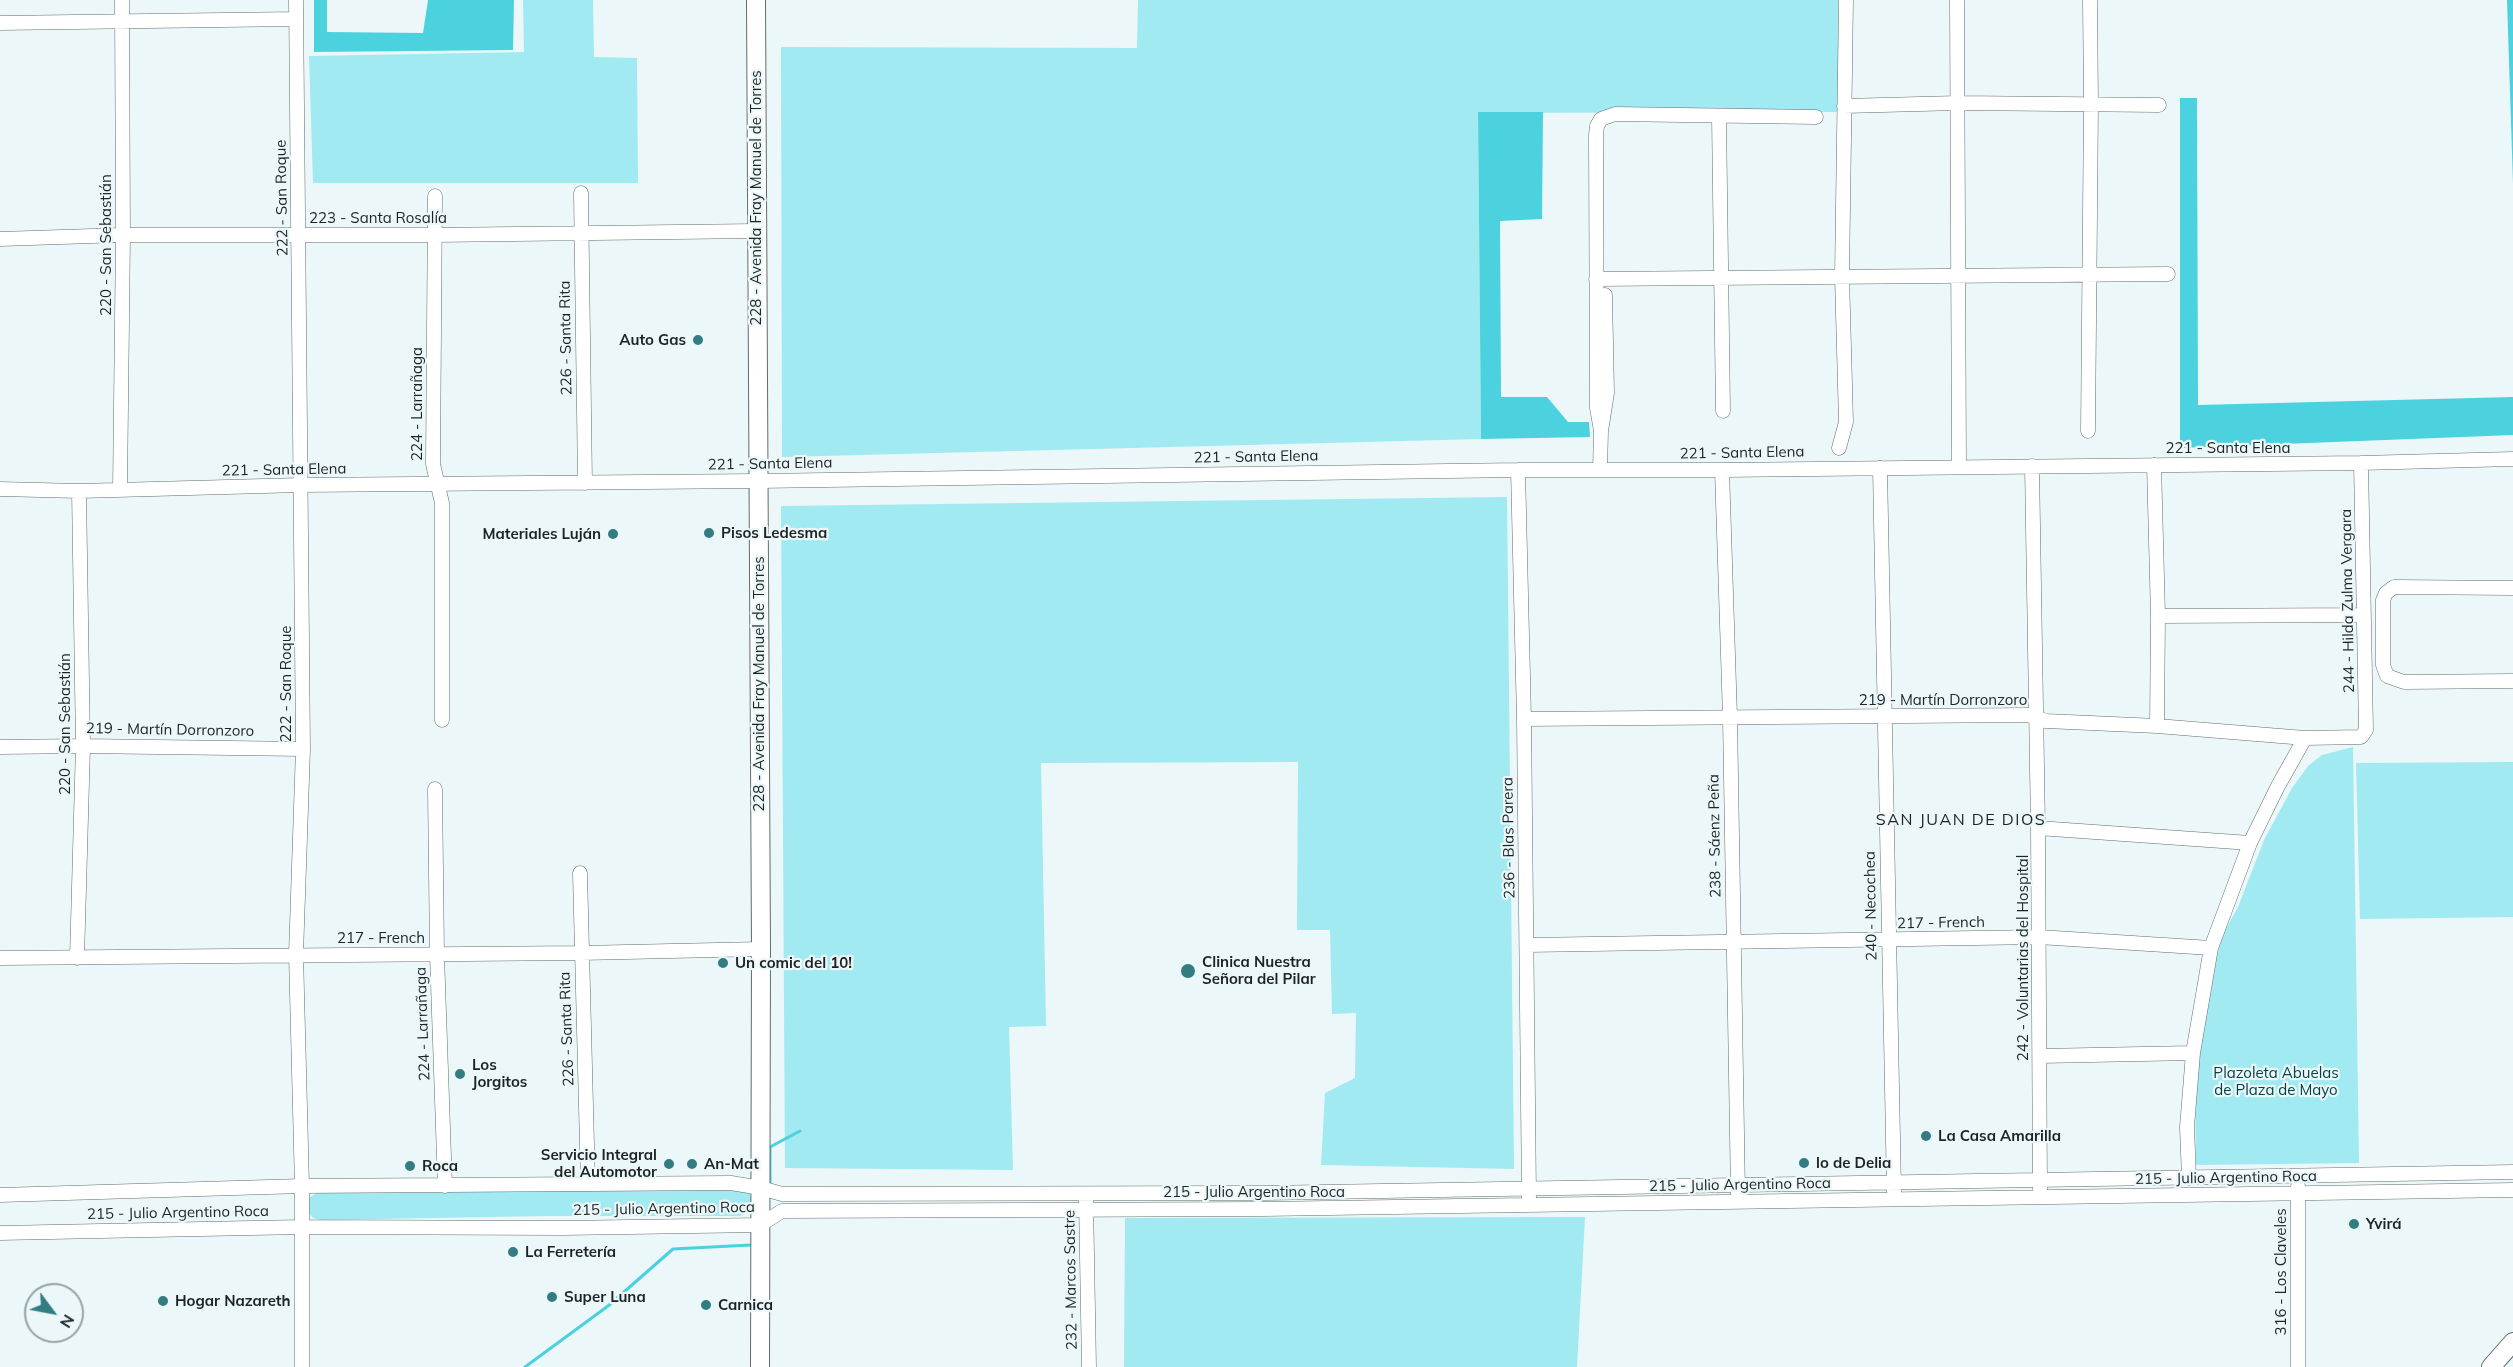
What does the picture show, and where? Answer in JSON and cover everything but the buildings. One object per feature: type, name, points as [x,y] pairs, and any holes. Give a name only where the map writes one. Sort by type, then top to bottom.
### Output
[{"type":"main road","name":"228 - Avenida Fray Manuel de Torres","points":[[756,0],[761,949],[760,1367]]},
{"type":"main road","points":[[2491,1367],[2513,1342]]},
{"type":"street","name":"220 - San Sebastián","points":[[120,490],[123,235],[122,0]]},
{"type":"street","name":"222 - San Roque","points":[[296,0],[303,749],[296,954],[302,1186],[302,1367]]},
{"type":"street","points":[[1838,468],[1839,448],[1846,422],[1837,275],[1846,0]]},
{"type":"street","points":[[1957,0],[1959,466]]},
{"type":"street","points":[[2088,431],[2090,0]]},
{"type":"street","points":[[0,23],[296,19]]},
{"type":"street","points":[[1844,106],[1958,103],[2159,105]]},
{"type":"street","points":[[1600,470],[1601,431],[1607,393],[1601,278],[1603,138],[1606,124],[1615,114],[1816,117]]},
{"type":"street","points":[[1719,117],[1723,411]]},
{"type":"street","name":"226 - Santa Rita","points":[[581,193],[585,483]]},
{"type":"street","name":"224 - Larrañaga","points":[[435,196],[433,464],[442,504],[442,720]]},
{"type":"street","name":"223 - Santa Rosalía","points":[[0,239],[123,235],[434,235],[756,231]]},
{"type":"street","points":[[1601,278],[2168,274]]},
{"type":"street","name":"221 - Santa Elena","points":[[0,489],[79,491],[301,485],[1518,470],[2361,463],[2513,459]]},
{"type":"street","name":"244 - Hilda Zulma Vergara","points":[[2361,463],[2366,730],[2361,737]]},
{"type":"street","points":[[2154,465],[2158,616],[2157,726]]},
{"type":"street","name":"242 - Voluntarias del Hospital","points":[[2032,466],[2037,718],[2040,1197]]},
{"type":"street","name":"240 - Necochea","points":[[1880,468],[1894,1199]]},
{"type":"street","name":"236 - Blas Parera","points":[[1518,470],[1524,719],[1530,1189],[1528,1205]]},
{"type":"street","name":"238 - Sáenz Peña","points":[[1722,470],[1730,717],[1738,1201]]},
{"type":"street","name":"220 - San Sebastián","points":[[77,958],[83,746],[79,491]]},
{"type":"street","points":[[2513,588],[2394,587],[2386,593],[2384,600],[2383,665],[2387,676],[2404,682],[2513,681]]},
{"type":"street","points":[[2158,616],[2363,615]]},
{"type":"street","name":"219 - Martín Dorronzoro","points":[[1524,719],[2028,715],[2046,721],[2157,726],[2306,738],[2361,737]]},
{"type":"street","points":[[2189,1178],[2187,1127],[2193,1053],[2211,948],[2250,843],[2273,795],[2306,738]]},
{"type":"street","name":"219 - Martín Dorronzoro","points":[[0,747],[303,749]]},
{"type":"street","name":"224 - Larrañaga","points":[[435,789],[437,954],[445,1186]]},
{"type":"street","points":[[2038,828],[2250,843]]},
{"type":"street","name":"226 - Santa Rita","points":[[580,873],[588,1184]]},
{"type":"street","name":"217 - French","points":[[1527,945],[2039,937],[2211,948]]},
{"type":"street","name":"217 - French","points":[[0,958],[581,953],[761,949]]},
{"type":"street","points":[[2040,1056],[2193,1053]]},
{"type":"street","name":"215 - Julio Argentino Roca","points":[[0,1195],[302,1186],[731,1183],[782,1194],[1263,1193],[2513,1172]]},
{"type":"street","name":"316 - Los Claveles","points":[[2298,1177],[2298,1367]]},
{"type":"street","name":"215 - Julio Argentino Roca","points":[[0,1233],[302,1227],[563,1228],[760,1225],[782,1211],[1528,1205],[2513,1190]]},
{"type":"street","name":"232 - Marcos Sastre","points":[[1085,1192],[1089,1367]]},
{"type":"green space","points":[[523,0],[593,0],[594,57],[637,58],[638,183],[313,183],[309,56],[524,52]]},
{"type":"green space","points":[[1138,0],[1838,0],[1839,112],[1478,113],[1481,439],[782,457],[781,47],[1137,48]]},
{"type":"green space","points":[[1507,497],[1514,1169],[1321,1165],[1325,1093],[1355,1078],[1356,1013],[1332,1014],[1330,930],[1297,930],[1298,762],[1041,763],[1046,1026],[1009,1027],[1013,1170],[785,1168],[781,506]]},
{"type":"green space","name":"Plazoleta Abuelas de Plaza de Mayo","points":[[2353,747],[2359,1163],[2196,1165],[2195,1089],[2198,1057],[2211,976],[2223,934],[2238,907],[2264,840],[2292,788],[2308,766],[2322,755]]},
{"type":"green space","points":[[2513,762],[2513,917],[2360,919],[2356,763]]},
{"type":"green space","points":[[735,1187],[748,1191],[752,1199],[749,1211],[740,1216],[546,1216],[321,1220],[313,1218],[308,1212],[309,1198],[318,1192]]},
{"type":"green space","points":[[1585,1217],[1577,1367],[1124,1367],[1125,1218]]},
{"type":"shaded area","points":[[314,0],[327,0],[327,32],[423,33],[428,0],[514,0],[513,50],[314,52]]},
{"type":"shaded area","points":[[2507,0],[2513,0],[2513,184]]},
{"type":"shaded area","points":[[2180,98],[2197,98],[2198,405],[2513,397],[2513,435],[2180,448]]},
{"type":"shaded area","points":[[1478,112],[1543,112],[1542,219],[1500,221],[1501,397],[1547,397],[1568,422],[1589,422],[1590,437],[1481,439]]},
{"type":"waterway","points":[[770,1185],[770,1147],[800,1131]]},
{"type":"waterway","points":[[525,1367],[608,1306],[673,1249],[751,1245]]},
{"type":"place","name":"Auto Gas","points":[[698,340]]},
{"type":"place","name":"Pisos Ledesma","points":[[709,533]]},
{"type":"place","name":"Materiales Luján","points":[[613,534]]},
{"type":"place","name":"Un comic del 10!","points":[[723,963]]},
{"type":"place","name":"Clinica Nuestra Señora del Pilar","points":[[1188,971]]},
{"type":"place","name":"Los Jorgitos","points":[[460,1074]]},
{"type":"place","name":"La Casa Amarilla","points":[[1926,1136]]},
{"type":"place","name":"lo de Delia","points":[[1804,1163]]},
{"type":"place","name":"Servicio Integral del Automotor","points":[[669,1164]]},
{"type":"place","name":"An-Mat","points":[[692,1164]]},
{"type":"place","name":"Roca","points":[[410,1166]]},
{"type":"place","name":"Yvirá","points":[[2354,1224]]},
{"type":"place","name":"La Ferretería","points":[[513,1252]]},
{"type":"place","name":"Super Luna","points":[[552,1297]]},
{"type":"place","name":"Hogar Nazareth","points":[[163,1301]]},
{"type":"place","name":"Carnica","points":[[706,1305]]},
{"type":"district","name":"SAN JUAN DE DIOS","points":[[1961,820]]}]
